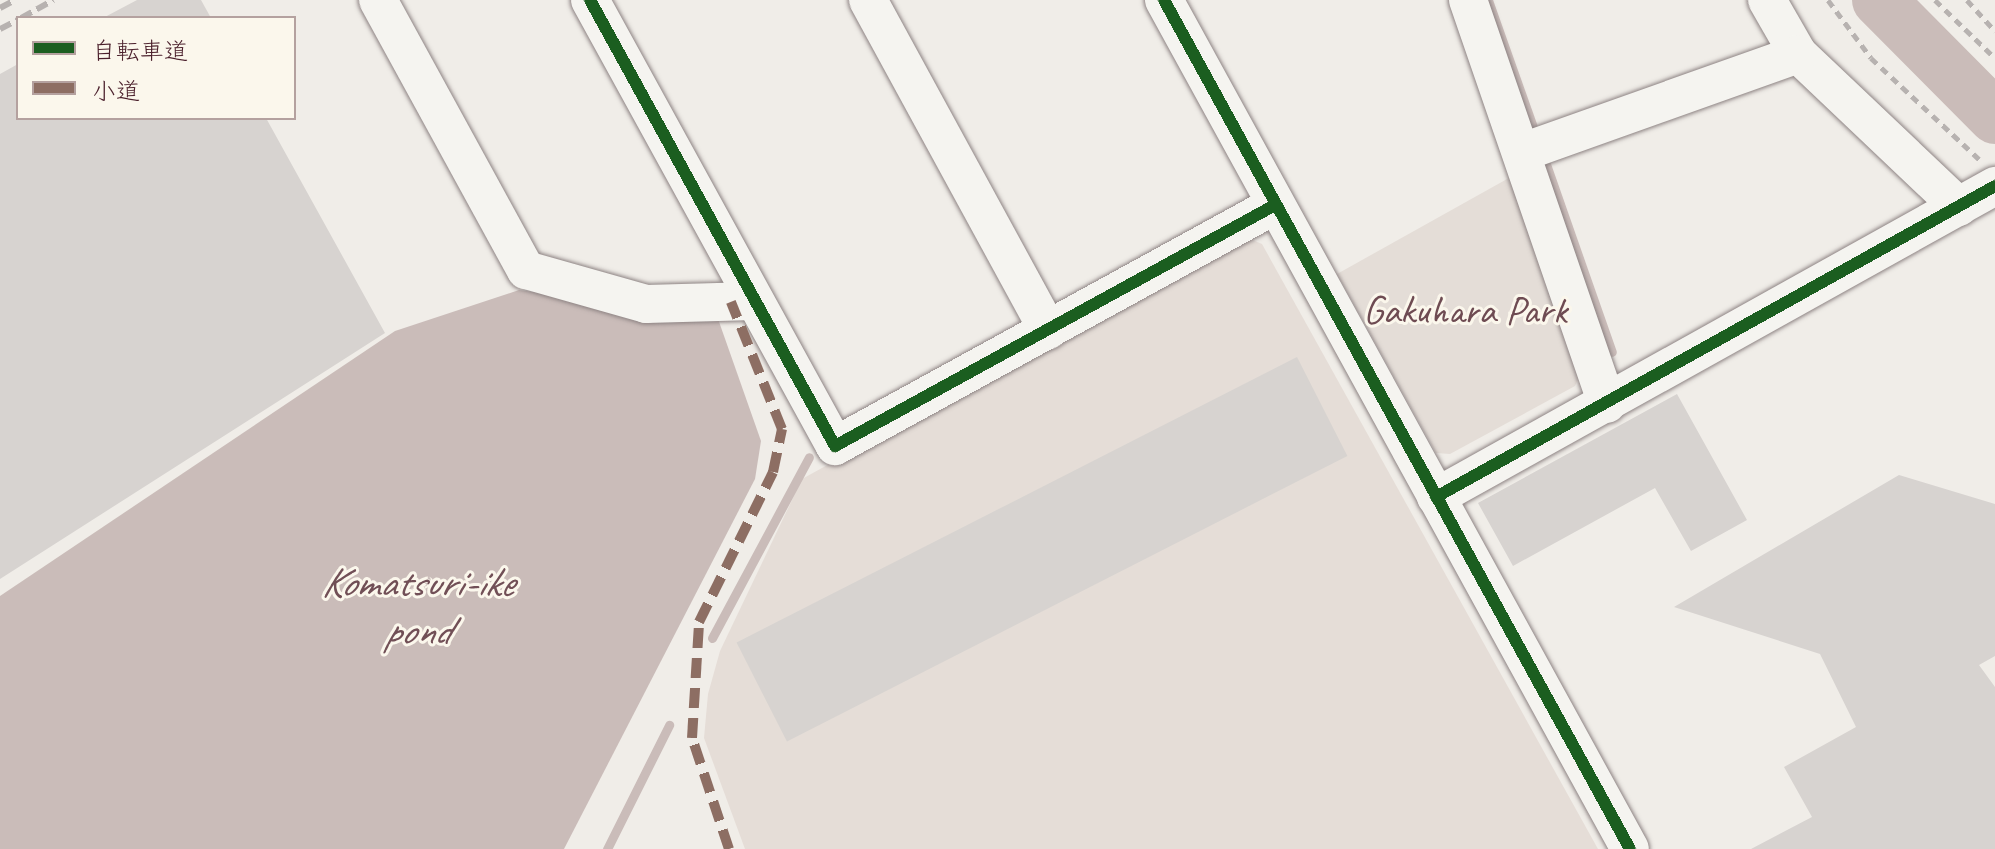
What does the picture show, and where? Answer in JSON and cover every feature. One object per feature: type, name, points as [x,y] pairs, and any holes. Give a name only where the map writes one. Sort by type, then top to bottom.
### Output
[{"type":"street","points":[[378,0],[526,270],[646,304],[754,301]]},
{"type":"street","points":[[590,0],[835,446],[1275,205]]},
{"type":"street","points":[[868,0],[1048,330]]},
{"type":"street","points":[[1164,0],[1630,849]]},
{"type":"street","points":[[1468,0],[1523,152],[1607,404]]},
{"type":"street","points":[[1767,0],[1798,54],[1959,207]]},
{"type":"street","points":[[1523,152],[1798,54]]},
{"type":"street","points":[[1436,497],[1959,207],[1992,176]]},
{"type":"path","points":[[1828,0],[1871,58],[1992,176]]},
{"type":"path","points":[[1935,0],[1995,58]]},
{"type":"path","points":[[1967,0],[1995,31]]},
{"type":"shaded area","points":[[1243,236],[1262,244],[1598,849],[745,849],[704,738],[708,694],[720,651],[802,479]]},
{"type":"green space","name":"Gakuhara Park","points":[[1516,174],[1584,366],[1575,386],[1450,454],[1436,453],[1337,274]]},
{"type":"water","name":"Komatsuri-ike pond","points":[[519,290],[717,316],[761,441],[755,479],[564,849],[0,849],[0,596],[395,331]]},
{"type":"building","points":[[137,0],[201,0],[210,16],[107,16]]},
{"type":"building","points":[[16,65],[16,120],[267,120],[385,333],[0,579],[0,74]]},
{"type":"building","points":[[1297,357],[1347,456],[787,741],[737,643]]},
{"type":"building","points":[[1677,394],[1747,520],[1691,551],[1655,488],[1513,566],[1478,503]]},
{"type":"building","points":[[1899,475],[1995,504],[1995,656],[1979,665],[1995,687],[1995,849],[1751,849],[1812,817],[1784,767],[1856,727],[1820,654],[1674,607]]},
{"type":"waterway","points":[[1488,0],[1533,127]]},
{"type":"waterway","points":[[1879,0],[1995,117]]},
{"type":"waterway","points":[[1546,164],[1612,352]]},
{"type":"waterway","points":[[712,638],[809,457]]},
{"type":"waterway","points":[[607,849],[669,725]]},
{"type":"railway","points":[[0,8],[15,0]]},
{"type":"railway","points":[[25,16],[53,0]]},
{"type":"railway","points":[[0,29],[16,21]]},
{"type":"marked path","points":[[729,849],[692,738],[699,622],[773,472],[782,429],[731,302]]},
{"type":"cycle path","points":[[590,0],[835,446],[1275,205]]},
{"type":"cycle path","points":[[1164,0],[1630,849]]},
{"type":"cycle path","points":[[1436,497],[1995,186]]}]
